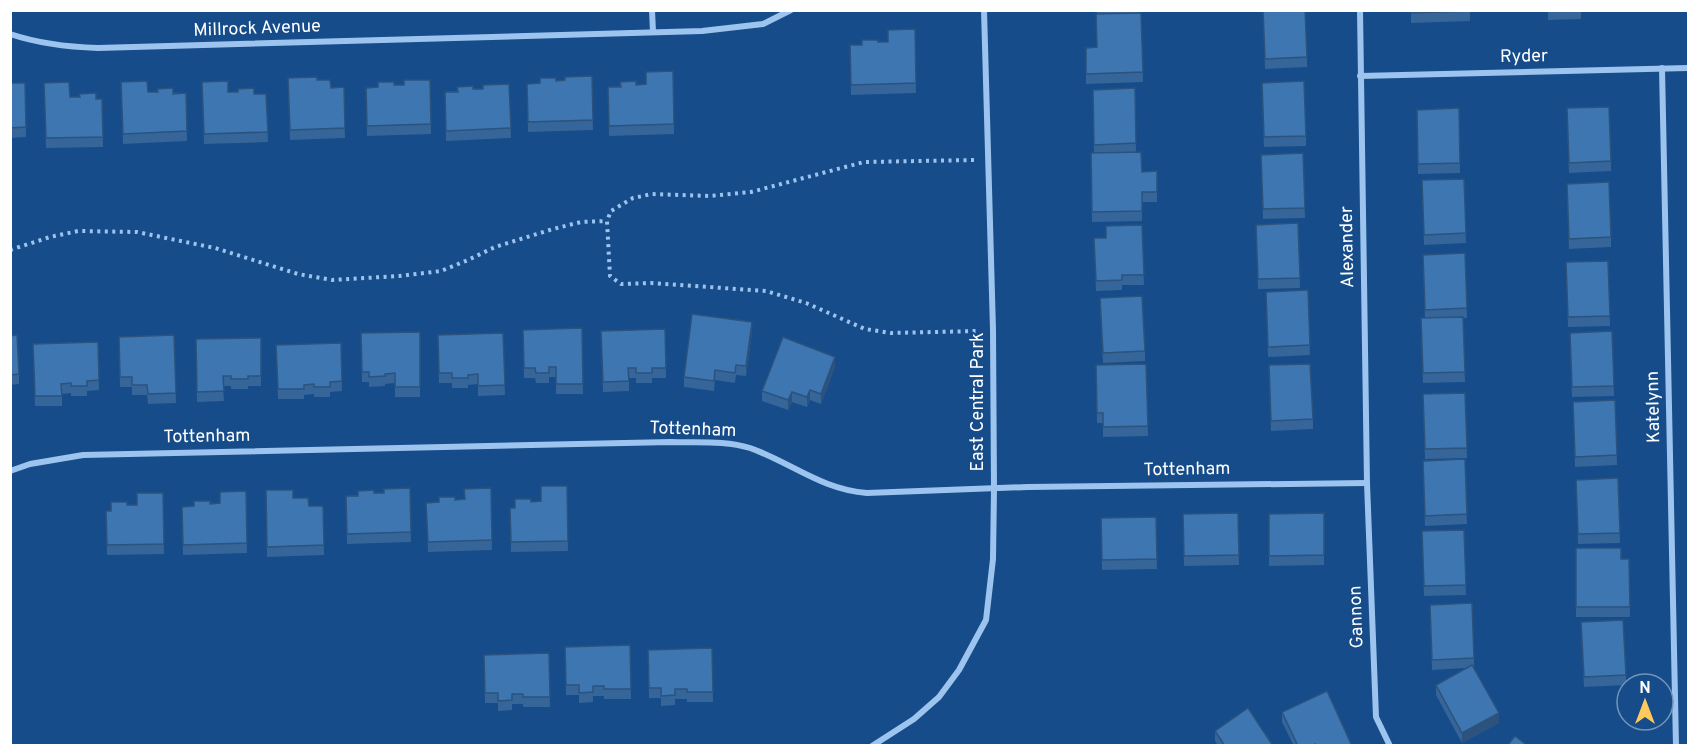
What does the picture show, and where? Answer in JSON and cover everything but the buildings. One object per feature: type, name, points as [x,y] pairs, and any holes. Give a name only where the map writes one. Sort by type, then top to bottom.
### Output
[{"type":"street","points":[[652,10],[653,32]]},
{"type":"street","name":"Millrock Avenue","points":[[10,34],[52,45],[98,48],[702,31],[763,24],[791,10]]},
{"type":"street","name":"East Central Park","points":[[872,746],[914,719],[939,697],[959,670],[986,620],[993,559],[994,489],[993,330],[984,10]]},
{"type":"street","name":"Alexander","points":[[1360,10],[1367,483]]},
{"type":"street","name":"Katelynn","points":[[1662,68],[1676,746]]},
{"type":"street","name":"Ryder","points":[[1360,76],[1689,68]]},
{"type":"street","name":"Tottenham","points":[[10,471],[30,464],[84,455],[728,443],[750,448],[822,483],[851,492],[1367,483]]},
{"type":"street","name":"Gannon","points":[[1367,483],[1376,717],[1390,746]]},
{"type":"path","points":[[989,160],[864,162],[751,192],[709,196],[652,194],[633,198],[611,211],[607,221],[610,276],[621,284],[651,283],[766,291],[806,303],[866,329],[891,333],[993,330]]},
{"type":"path","points":[[10,250],[78,231],[137,232],[215,248],[298,274],[332,280],[441,271],[495,247],[553,229],[581,222],[607,221]]}]
